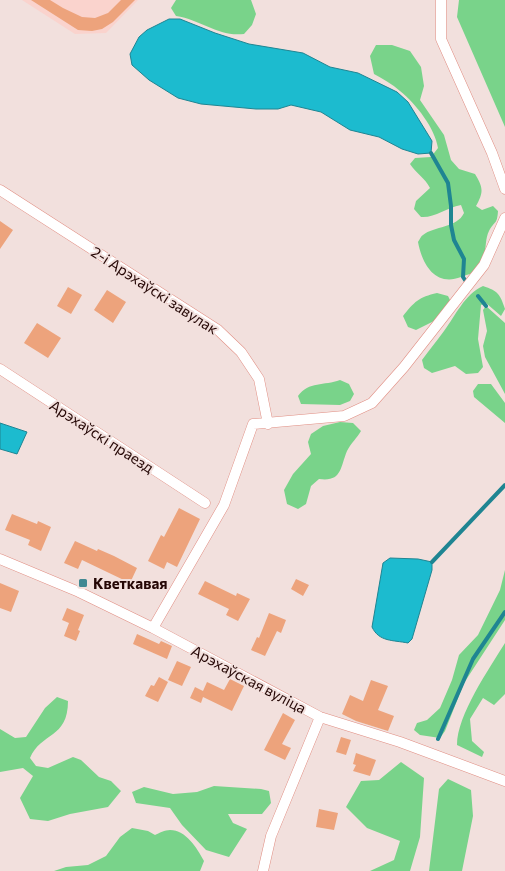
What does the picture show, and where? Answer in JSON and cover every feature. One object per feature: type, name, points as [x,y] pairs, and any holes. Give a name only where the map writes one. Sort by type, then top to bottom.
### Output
[{"type":"street","points":[[441,0],[442,39],[492,153],[505,189]]},
{"type":"street","name":"2-і Арэхаўскі завулак","points":[[0,190],[218,330],[241,352],[259,379],[268,424]]},
{"type":"street","points":[[153,628],[224,505],[253,424],[344,416],[372,403],[404,367],[484,265],[505,218]]},
{"type":"street","name":"Арэхаўскі праезд","points":[[0,369],[205,503]]},
{"type":"street","name":"Арэхаўская вуліца","points":[[0,559],[80,592],[153,628],[320,717],[400,742],[505,781]]},
{"type":"street","points":[[263,871],[272,836],[320,717]]},
{"type":"shaded area","points":[[22,0],[138,0],[106,33],[75,34]]},
{"type":"green space","points":[[176,0],[251,0],[256,14],[252,25],[244,34],[226,33],[176,16],[171,8]]},
{"type":"green space","points":[[459,0],[505,0],[505,127],[457,17]]},
{"type":"green space","points":[[376,45],[392,45],[410,51],[421,67],[424,86],[420,100],[444,135],[451,160],[459,169],[475,174],[480,183],[482,190],[476,206],[482,210],[493,206],[498,211],[496,221],[487,236],[482,262],[470,274],[452,279],[444,279],[431,272],[423,258],[418,242],[422,236],[456,222],[464,213],[461,205],[426,217],[421,217],[414,209],[416,201],[430,188],[410,164],[415,158],[431,157],[438,148],[433,132],[418,109],[397,88],[374,74],[370,56]]},
{"type":"green space","points":[[483,286],[498,294],[505,309],[501,316],[486,303],[481,305],[478,339],[483,367],[478,373],[466,374],[455,366],[432,373],[424,368],[422,360],[461,306],[476,290]]},
{"type":"green space","points":[[437,293],[448,296],[451,302],[436,320],[416,330],[408,327],[403,316],[407,311],[421,298]]},
{"type":"green space","points":[[486,306],[505,323],[505,394],[485,357],[483,346],[487,331],[483,310]]},
{"type":"green space","points":[[340,380],[349,384],[354,394],[350,401],[340,405],[301,404],[298,396],[302,391],[312,386]]},
{"type":"green space","points":[[478,384],[491,384],[505,403],[505,423],[474,397],[473,391]]},
{"type":"green space","points":[[340,422],[353,423],[361,431],[350,445],[339,472],[332,478],[319,479],[311,486],[306,504],[298,509],[287,504],[284,490],[293,474],[311,454],[308,442],[311,434],[323,426]]},
{"type":"green space","points":[[505,570],[505,620],[464,683],[445,731],[440,738],[420,735],[414,730],[417,723],[427,720],[440,708],[452,680],[459,655],[478,635],[500,590]]},
{"type":"green space","points":[[505,643],[505,694],[494,705],[483,698],[470,719],[472,741],[484,752],[482,757],[457,745],[458,733],[475,692]]},
{"type":"green space","points":[[57,697],[68,701],[64,722],[59,729],[41,743],[30,758],[36,766],[48,768],[73,757],[81,760],[99,777],[111,781],[121,791],[108,807],[70,814],[48,821],[30,819],[20,798],[33,776],[23,768],[0,772],[0,729],[15,738],[26,737],[45,708]]},
{"type":"green space","points":[[401,762],[424,778],[420,837],[410,871],[370,871],[394,860],[400,841],[367,828],[346,807],[361,781],[379,780]]},
{"type":"green space","points":[[448,779],[471,790],[473,816],[462,871],[429,871],[439,789]]},
{"type":"green space","points":[[214,786],[269,791],[271,803],[262,814],[228,814],[233,823],[247,829],[229,857],[206,850],[182,825],[170,808],[136,803],[132,792],[144,787],[173,794],[197,792]]},
{"type":"green space","points":[[132,828],[148,831],[155,835],[168,830],[176,831],[186,836],[204,861],[200,871],[54,871],[66,867],[88,865],[106,856],[120,837]]},
{"type":"water","points":[[169,19],[180,19],[249,44],[303,53],[330,67],[358,73],[397,92],[408,102],[432,141],[431,153],[418,154],[402,149],[379,137],[350,130],[321,112],[291,105],[278,109],[256,109],[201,104],[178,98],[149,80],[132,65],[130,54],[139,37],[147,30]]},
{"type":"water","points":[[0,423],[27,432],[17,454],[0,449]]},
{"type":"water","points":[[390,558],[418,559],[432,562],[432,570],[412,639],[408,643],[383,638],[372,627],[383,563]]},
{"type":"building","points":[[31,0],[50,0],[82,17],[95,18],[108,13],[121,0],[135,0],[113,22],[102,29],[92,31],[78,30]]},
{"type":"building","points":[[0,221],[13,230],[0,249]]},
{"type":"building","points":[[68,287],[82,295],[71,314],[57,306]]},
{"type":"building","points":[[107,290],[126,302],[113,323],[94,310]]},
{"type":"building","points":[[37,323],[61,338],[48,358],[24,343]]},
{"type":"building","points":[[179,508],[200,519],[177,567],[167,562],[164,569],[148,561],[161,535],[164,537]]},
{"type":"building","points":[[12,514],[37,524],[38,521],[51,527],[41,551],[28,545],[30,540],[5,530]]},
{"type":"building","points":[[75,541],[97,551],[98,549],[137,568],[130,583],[82,560],[78,569],[64,563]]},
{"type":"building","points":[[296,579],[309,585],[303,596],[291,589]]},
{"type":"building","points":[[205,581],[236,596],[237,593],[250,599],[238,621],[226,615],[229,609],[198,594]]},
{"type":"building","points":[[0,583],[19,591],[11,612],[0,608]]},
{"type":"building","points":[[67,608],[84,615],[76,641],[64,636],[69,623],[62,620]]},
{"type":"building","points":[[269,613],[286,620],[281,633],[277,631],[265,656],[251,650],[257,637],[259,638]]},
{"type":"building","points":[[137,634],[159,644],[161,641],[172,646],[167,659],[133,644]]},
{"type":"building","points":[[177,661],[191,667],[182,686],[168,680]]},
{"type":"building","points":[[159,677],[168,682],[158,702],[145,696],[151,685],[154,686]]},
{"type":"building","points":[[230,679],[244,686],[232,711],[203,697],[201,703],[190,698],[195,687],[203,691],[207,682],[224,690]]},
{"type":"building","points":[[371,680],[388,686],[378,710],[394,716],[388,731],[356,721],[342,714],[350,695],[363,701]]},
{"type":"building","points":[[283,713],[295,720],[282,744],[291,748],[285,760],[264,750]]},
{"type":"building","points":[[341,737],[351,740],[346,755],[336,752]]},
{"type":"building","points":[[356,753],[376,760],[370,776],[353,771],[356,765],[353,764]]},
{"type":"building","points":[[319,809],[338,813],[334,830],[316,827]]},
{"type":"waterway","points":[[431,153],[448,183],[451,225],[454,240],[464,259],[463,277],[467,283]]},
{"type":"waterway","points":[[478,296],[486,306]]},
{"type":"waterway","points":[[432,562],[505,485]]},
{"type":"waterway","points":[[438,739],[473,659],[505,612]]},
{"type":"place","name":"Кветкавая","points":[[83,583]]}]
